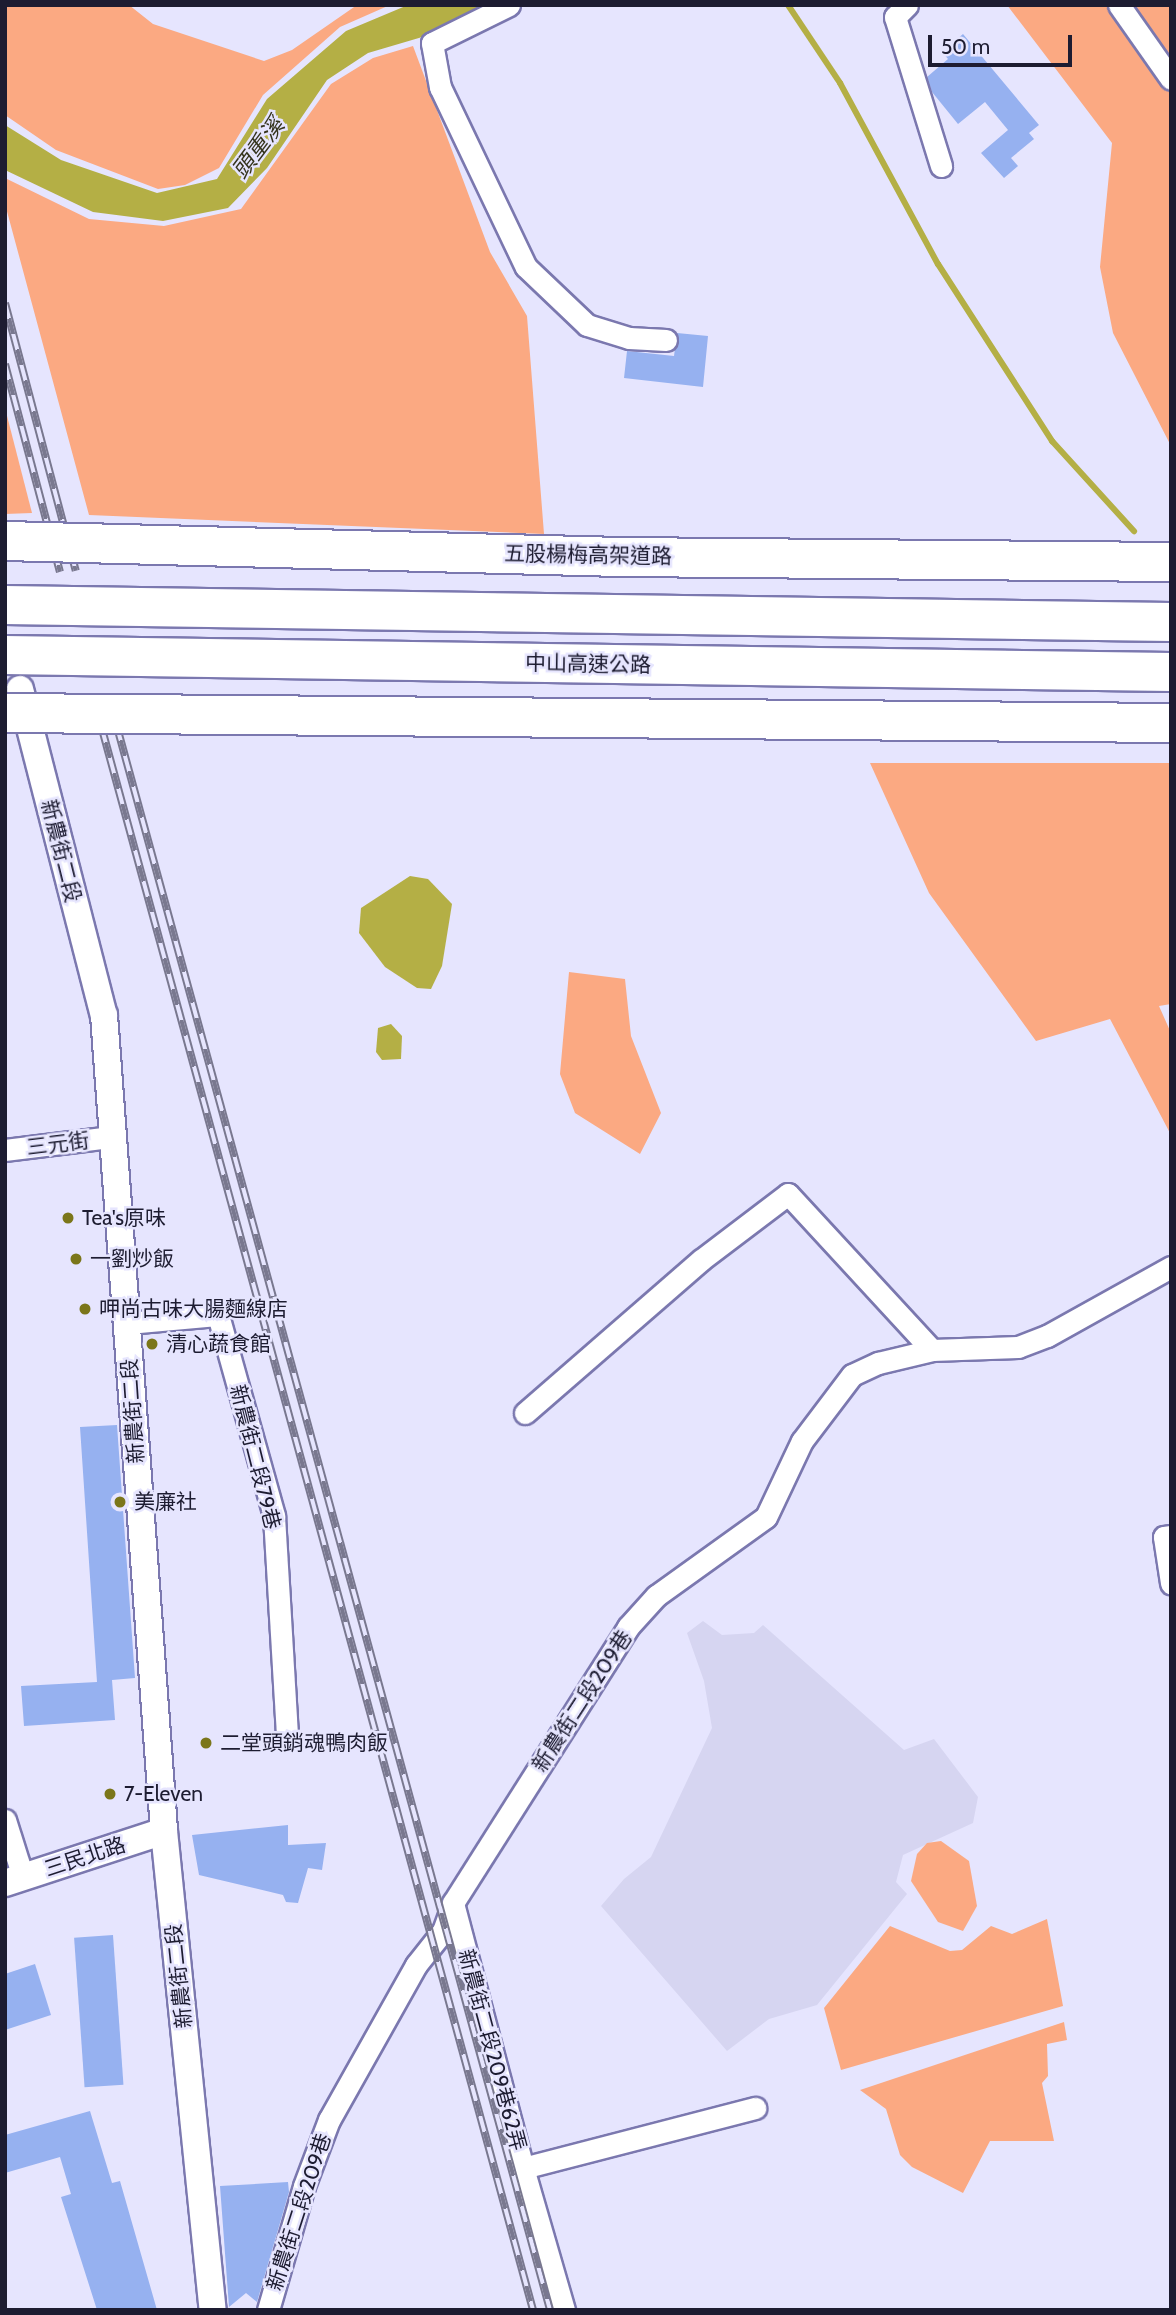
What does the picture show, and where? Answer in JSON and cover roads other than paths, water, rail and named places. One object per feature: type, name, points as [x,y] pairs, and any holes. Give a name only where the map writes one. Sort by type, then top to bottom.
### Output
[{"type":"highway","name":"五股楊梅高架道路","points":[[5,541],[622,557],[1171,562]]},
{"type":"highway","points":[[5,605],[1171,622]]},
{"type":"highway","name":"中山高速公路","points":[[10,686],[1171,672]]},
{"type":"highway","points":[[10,686],[1171,723]]},
{"type":"street","points":[[509,5],[432,43],[440,87],[526,267],[587,325],[629,338],[666,340]]},
{"type":"street","points":[[1119,5],[1171,79]]},
{"type":"street","points":[[894,9],[941,166]]},
{"type":"street","name":"新農街二段","points":[[10,686],[104,1015],[164,1830],[213,2310]]},
{"type":"street","name":"三元街","points":[[5,1150],[111,1137]]},
{"type":"street","points":[[525,1413],[701,1260],[788,1194],[932,1350]]},
{"type":"street","name":"新農街二段209巷","points":[[268,2310],[304,2186],[329,2120],[416,1965],[443,1931],[453,1903],[628,1627],[656,1596],[766,1517],[802,1441],[852,1375],[878,1363],[932,1350],[1018,1347],[1047,1336],[1171,1267]]},
{"type":"street","name":"新農街二段79巷","points":[[127,1323],[218,1314],[274,1516],[287,1736]]},
{"type":"street","points":[[1171,1536],[1164,1537],[1171,1583]]},
{"type":"street","points":[[5,1820],[14,1880]]},
{"type":"street","name":"三民北路","points":[[14,1880],[164,1830]]},
{"type":"street","name":"新農街二段209巷62弄","points":[[453,1903],[523,2168],[755,2108]]},
{"type":"street","points":[[523,2168],[564,2310]]},
{"type":"water","name":"頭重溪","points":[[408,5],[490,5],[429,35],[368,53],[327,80],[267,168],[228,208],[163,221],[93,212],[5,170],[5,125],[61,160],[157,193],[217,179],[267,99],[346,31]]},
{"type":"water","points":[[410,876],[428,879],[452,904],[442,966],[431,989],[417,988],[385,967],[359,933],[361,908]]},
{"type":"water","points":[[391,1024],[402,1036],[401,1059],[382,1060],[376,1052],[378,1028]]},
{"type":"waterway","points":[[788,5],[840,83],[938,264],[1052,441],[1134,531]]},
{"type":"railway","points":[[5,303],[76,571]]},
{"type":"railway","points":[[5,364],[60,572]]},
{"type":"railway","points":[[108,694],[550,2310]]},
{"type":"railway","points":[[93,696],[533,2310]]},
{"type":"place","name":"Tea's原味","points":[[68,1218]]},
{"type":"place","name":"一劉炒飯","points":[[76,1259]]},
{"type":"place","name":"呷尚古味大腸麵線店","points":[[85,1309]]},
{"type":"place","name":"清心蔬食館","points":[[152,1344]]},
{"type":"place","name":"美廉社","points":[[120,1502]]},
{"type":"place","name":"二堂頭銷魂鴨肉飯","points":[[206,1743]]},
{"type":"place","name":"7-Eleven","points":[[110,1794]]}]
